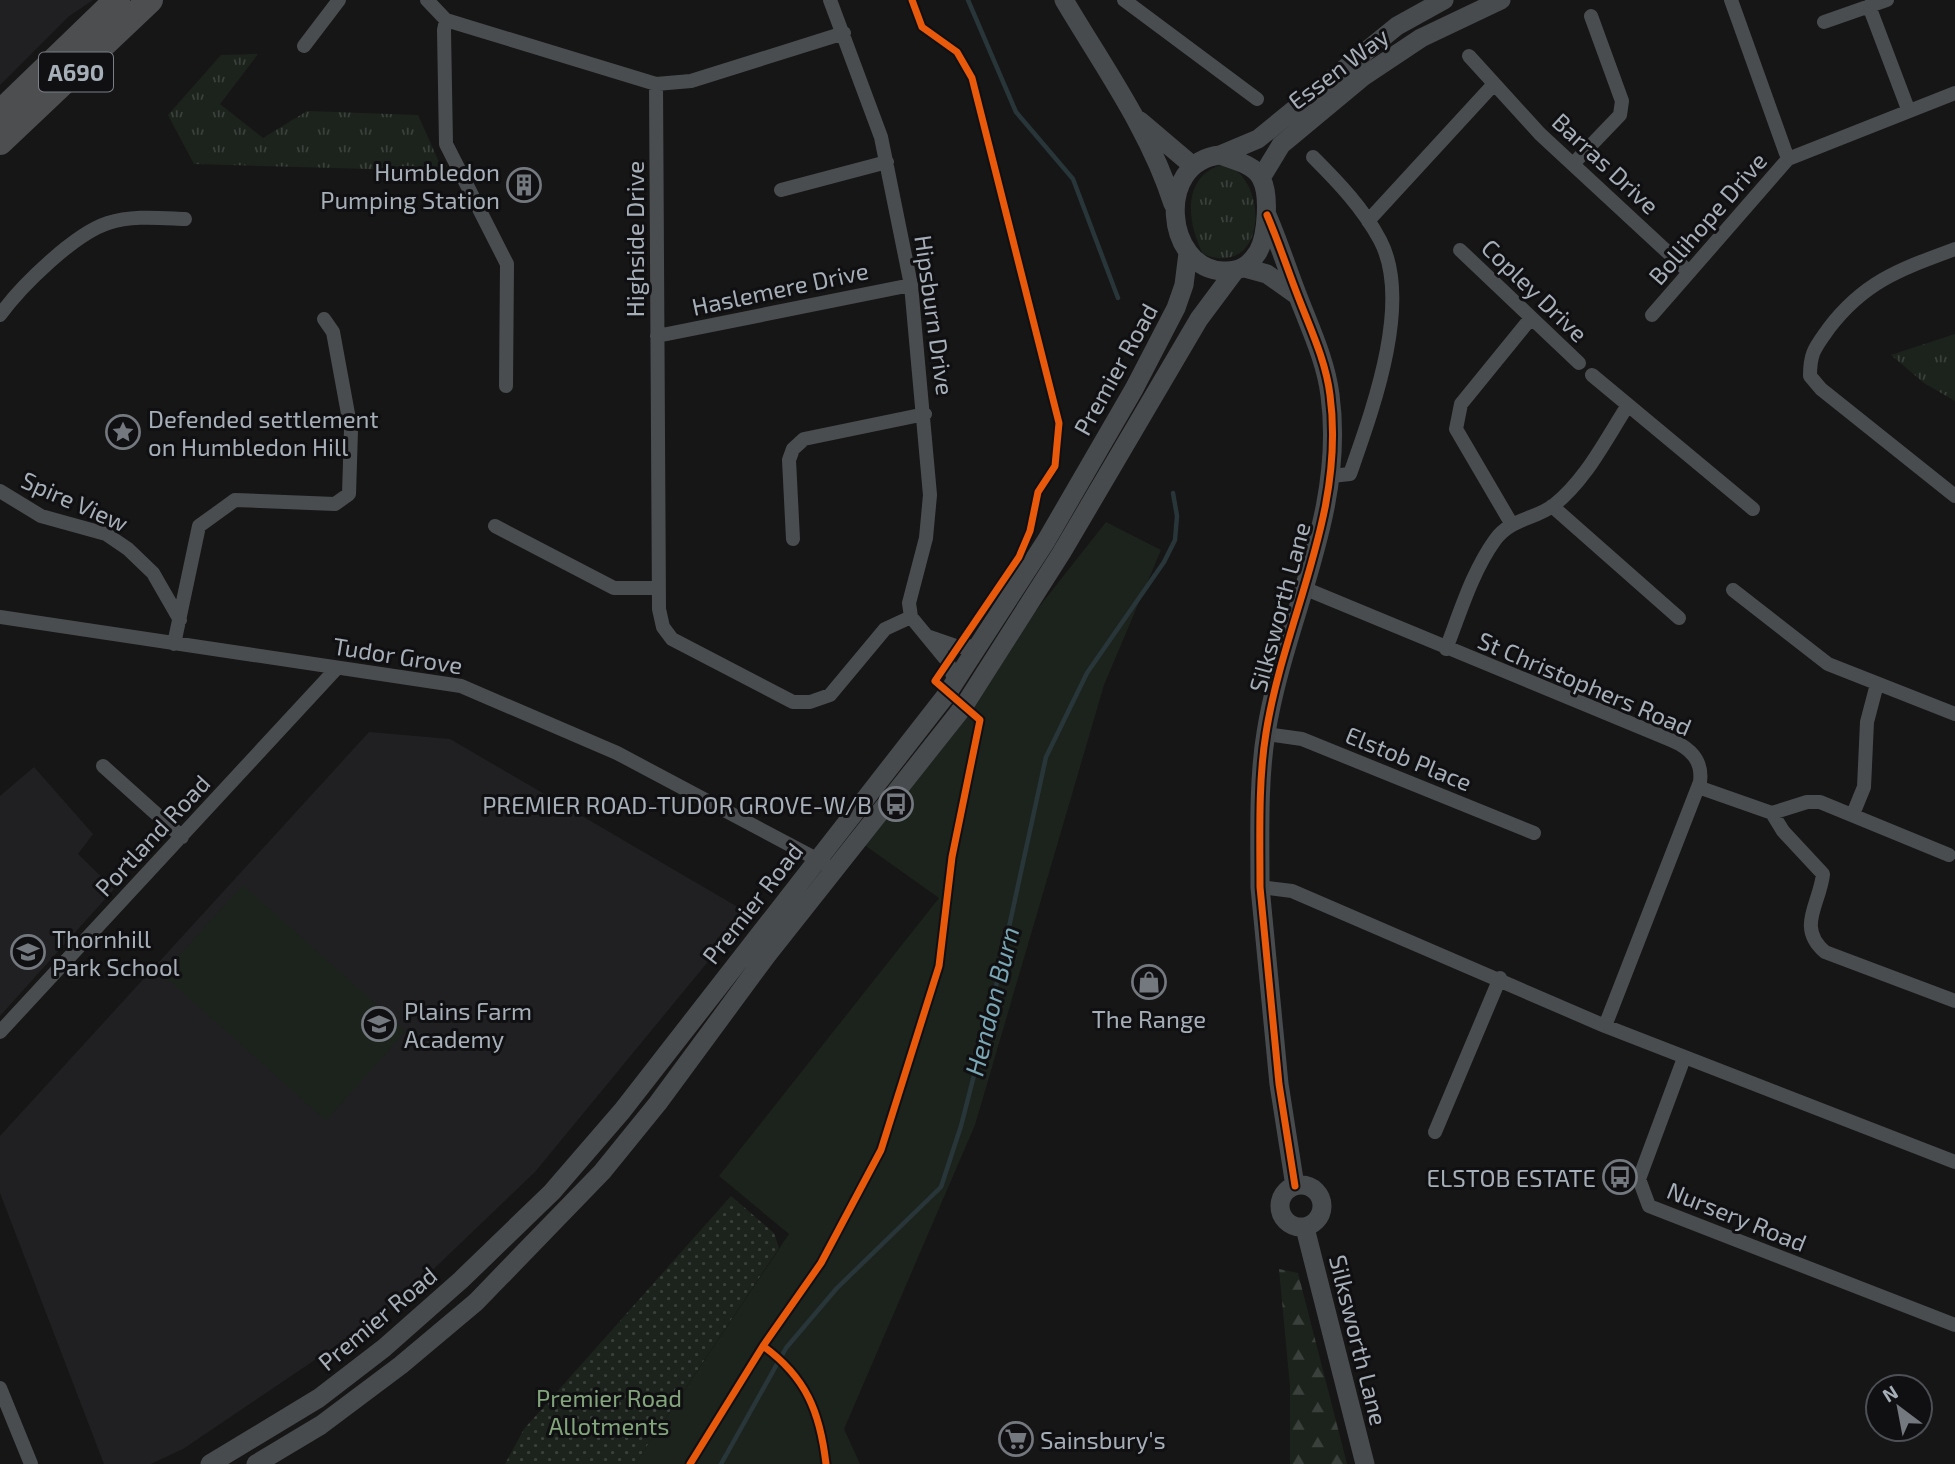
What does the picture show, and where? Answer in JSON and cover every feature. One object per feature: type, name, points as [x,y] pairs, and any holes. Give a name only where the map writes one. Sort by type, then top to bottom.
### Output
[{"type":"highway","name":"A690","points":[[0,113],[117,0]]},
{"type":"highway","name":"A690","points":[[0,142],[150,0]]},
{"type":"main road","points":[[1064,0],[1132,113],[1163,173],[1176,216]]},
{"type":"main road","name":"Essen Way","points":[[1220,155],[1258,139],[1397,26],[1444,0]]},
{"type":"main road","name":"Essen Way","points":[[1261,178],[1281,145],[1364,76],[1421,38],[1501,0]]},
{"type":"main road","points":[[1132,113],[1193,166],[1205,156],[1220,155],[1247,165],[1261,178]]},
{"type":"main road","name":"Premier Road","points":[[256,1464],[321,1425],[401,1365],[476,1302],[602,1172],[658,1103],[954,682],[1046,541],[1134,389],[1176,308],[1184,285],[1188,254],[1179,235],[1176,189],[1193,166]]},
{"type":"main road","name":"Premier Road","points":[[211,1464],[319,1398],[384,1349],[461,1280],[552,1192],[825,864],[964,706],[1062,552],[1199,319],[1259,250],[1267,215],[1261,178]]},
{"type":"main road","name":"Silksworth Lane","points":[[1267,215],[1317,346],[1330,395],[1331,476],[1306,589],[1279,677],[1266,734],[1260,887],[1279,1084],[1295,1186]]},
{"type":"main road","points":[[1188,254],[1215,271],[1239,270],[1267,274],[1298,296]]},
{"type":"main road","name":"Silksworth Lane","points":[[1295,1186],[1308,1186],[1322,1201],[1317,1221],[1305,1227],[1292,1226],[1280,1212],[1281,1199],[1295,1186]]},
{"type":"main road","name":"Silksworth Lane","points":[[1305,1227],[1365,1464]]},
{"type":"street","points":[[304,46],[339,0]]},
{"type":"street","points":[[427,0],[446,20],[656,84],[691,81],[844,33]]},
{"type":"street","name":"Hipsburn Drive","points":[[830,0],[844,33],[887,162],[911,285],[925,414],[930,495],[926,538],[909,603],[911,617]]},
{"type":"street","points":[[1124,0],[1257,99]]},
{"type":"street","points":[[1731,0],[1788,159]]},
{"type":"street","points":[[1824,22],[1887,0]]},
{"type":"street","points":[[1869,6],[1908,109]]},
{"type":"street","points":[[1573,164],[1620,115],[1622,100],[1591,16]]},
{"type":"street","points":[[446,20],[446,144],[507,264],[506,386]]},
{"type":"street","name":"Barras Drive","points":[[1469,56],[1573,164],[1689,272]]},
{"type":"street","name":"Highside Drive","points":[[656,84],[659,608],[663,627],[672,639],[793,702],[810,702],[830,695],[885,629],[911,617]]},
{"type":"street","points":[[1368,221],[1494,84]]},
{"type":"street","name":"Bollihope Drive","points":[[1652,315],[1788,159],[1908,109],[1955,93]]},
{"type":"street","points":[[1313,157],[1347,192],[1381,242],[1392,274],[1394,295],[1373,410],[1350,474],[1331,476]]},
{"type":"street","points":[[781,190],[887,162]]},
{"type":"street","points":[[0,315],[74,243],[107,223],[139,218],[185,219]]},
{"type":"street","points":[[1955,249],[1892,272],[1869,286],[1844,309],[1810,354],[1810,376],[1821,389],[1955,496]]},
{"type":"street","name":"Copley Drive","points":[[1460,250],[1579,363]]},
{"type":"street","name":"Haslemere Drive","points":[[657,336],[911,285]]},
{"type":"street","points":[[1511,523],[1456,429],[1461,404],[1531,318]]},
{"type":"street","points":[[174,644],[200,526],[235,500],[335,504],[349,494],[351,430],[333,332],[324,319]]},
{"type":"street","points":[[1592,374],[1753,509]]},
{"type":"street","points":[[1446,649],[1471,585],[1495,540],[1511,523],[1552,506],[1579,480],[1628,405]]},
{"type":"street","points":[[793,539],[789,460],[793,449],[804,439],[925,414]]},
{"type":"street","name":"Spire View","points":[[0,491],[41,516],[106,534],[128,549],[153,573],[180,620]]},
{"type":"street","points":[[1552,506],[1679,618]]},
{"type":"street","points":[[495,526],[614,588],[659,588]]},
{"type":"street","name":"St Christophers Road","points":[[1306,589],[1681,744],[1698,760],[1701,775],[1698,787]]},
{"type":"street","points":[[1733,590],[1828,664],[1955,714]]},
{"type":"street","name":"Tudor Grove","points":[[0,617],[461,686],[617,753],[825,864]]},
{"type":"street","points":[[911,617],[948,662],[954,682]]},
{"type":"street","points":[[930,637],[959,647],[977,646]]},
{"type":"street","name":"Portland Road","points":[[0,1032],[337,668]]},
{"type":"street","points":[[1853,814],[1864,787],[1867,722],[1877,684]]},
{"type":"street","name":"Elstob Place","points":[[1266,734],[1302,739],[1534,833]]},
{"type":"street","points":[[103,766],[182,837]]},
{"type":"street","points":[[1605,1026],[1698,787],[1772,813],[1807,802],[1820,802],[1949,855]]},
{"type":"street","points":[[1772,813],[1783,831],[1818,865],[1823,874],[1822,887],[1810,918],[1810,931],[1816,944],[1825,952],[1955,1001]]},
{"type":"street","points":[[1260,887],[1292,891],[1500,978],[1605,1026],[1955,1162]]},
{"type":"street","points":[[1435,1132],[1500,978]]},
{"type":"street","name":"Nursery Road","points":[[1684,1058],[1639,1179],[1649,1206],[1955,1325]]},
{"type":"street","points":[[0,1388],[5,1417],[31,1464]]},
{"type":"shaded area","points":[[0,0],[93,0],[68,17],[0,85]]},
{"type":"shaded area","name":"Plains Farm Academy","points":[[369,732],[450,739],[748,913],[535,1172],[395,1306],[183,1449],[151,1464],[104,1464],[0,1193],[0,1136]]},
{"type":"shaded area","name":"Thornhill Park School","points":[[34,767],[93,834],[78,854],[114,889],[0,1016],[0,796]]},
{"type":"green space","points":[[258,54],[220,104],[263,138],[307,111],[418,115],[443,171],[194,164],[168,115],[221,55]]},
{"type":"green space","points":[[1223,164],[1239,173],[1249,188],[1255,219],[1253,234],[1246,247],[1236,255],[1222,258],[1203,254],[1193,228],[1191,202],[1200,179],[1209,170]]},
{"type":"green space","points":[[1955,334],[1955,401],[1924,383],[1891,355]]},
{"type":"green space","points":[[1106,522],[1161,550],[1104,685],[975,1125],[844,1429],[860,1464],[635,1464],[789,1234],[719,1176],[939,898],[856,839]]},
{"type":"green space","points":[[243,885],[406,1031],[326,1121],[162,974]]},
{"type":"green space","name":"Premier Road Allotments","points":[[731,1196],[774,1233],[779,1248],[635,1464],[505,1464],[524,1429]]},
{"type":"green space","points":[[1279,1269],[1298,1273],[1347,1464],[1290,1464],[1290,1386]]},
{"type":"waterway","name":"Hendon Burn","points":[[968,0],[1016,112],[1073,179],[1118,298]]},
{"type":"waterway","name":"Hendon Burn","points":[[721,1464],[786,1348],[837,1288],[941,1187],[961,1126],[992,1005],[1046,757],[1087,673],[1164,562],[1175,540],[1177,516],[1173,493]]},
{"type":"cycle path","points":[[690,1464],[763,1346],[821,1263],[881,1150],[939,966],[952,857],[980,720],[935,681],[1019,557],[1030,531],[1038,492],[1055,466],[1059,423],[972,78],[957,52],[922,27],[912,0]]},
{"type":"cycle path","points":[[1267,215],[1318,346],[1330,395],[1333,439],[1322,524],[1286,649],[1266,733],[1261,790],[1260,887],[1279,1084],[1295,1186]]},
{"type":"cycle path","points":[[763,1346],[790,1370],[808,1397],[820,1428],[826,1464]]},
{"type":"place","name":"Humbledon Pumping Station","points":[[524,185]]},
{"type":"place","name":"Defended settlement on Humbledon Hill","points":[[123,432]]},
{"type":"place","name":"PREMIER ROAD-TUDOR GROVE-W/B","points":[[896,804]]},
{"type":"place","name":"Thornhill Park School","points":[[28,952]]},
{"type":"place","name":"The Range","points":[[1149,982]]},
{"type":"place","name":"Plains Farm Academy","points":[[379,1024]]},
{"type":"place","name":"ELSTOB ESTATE","points":[[1620,1177]]},
{"type":"place","name":"Sainsbury's","points":[[1016,1439]]}]
